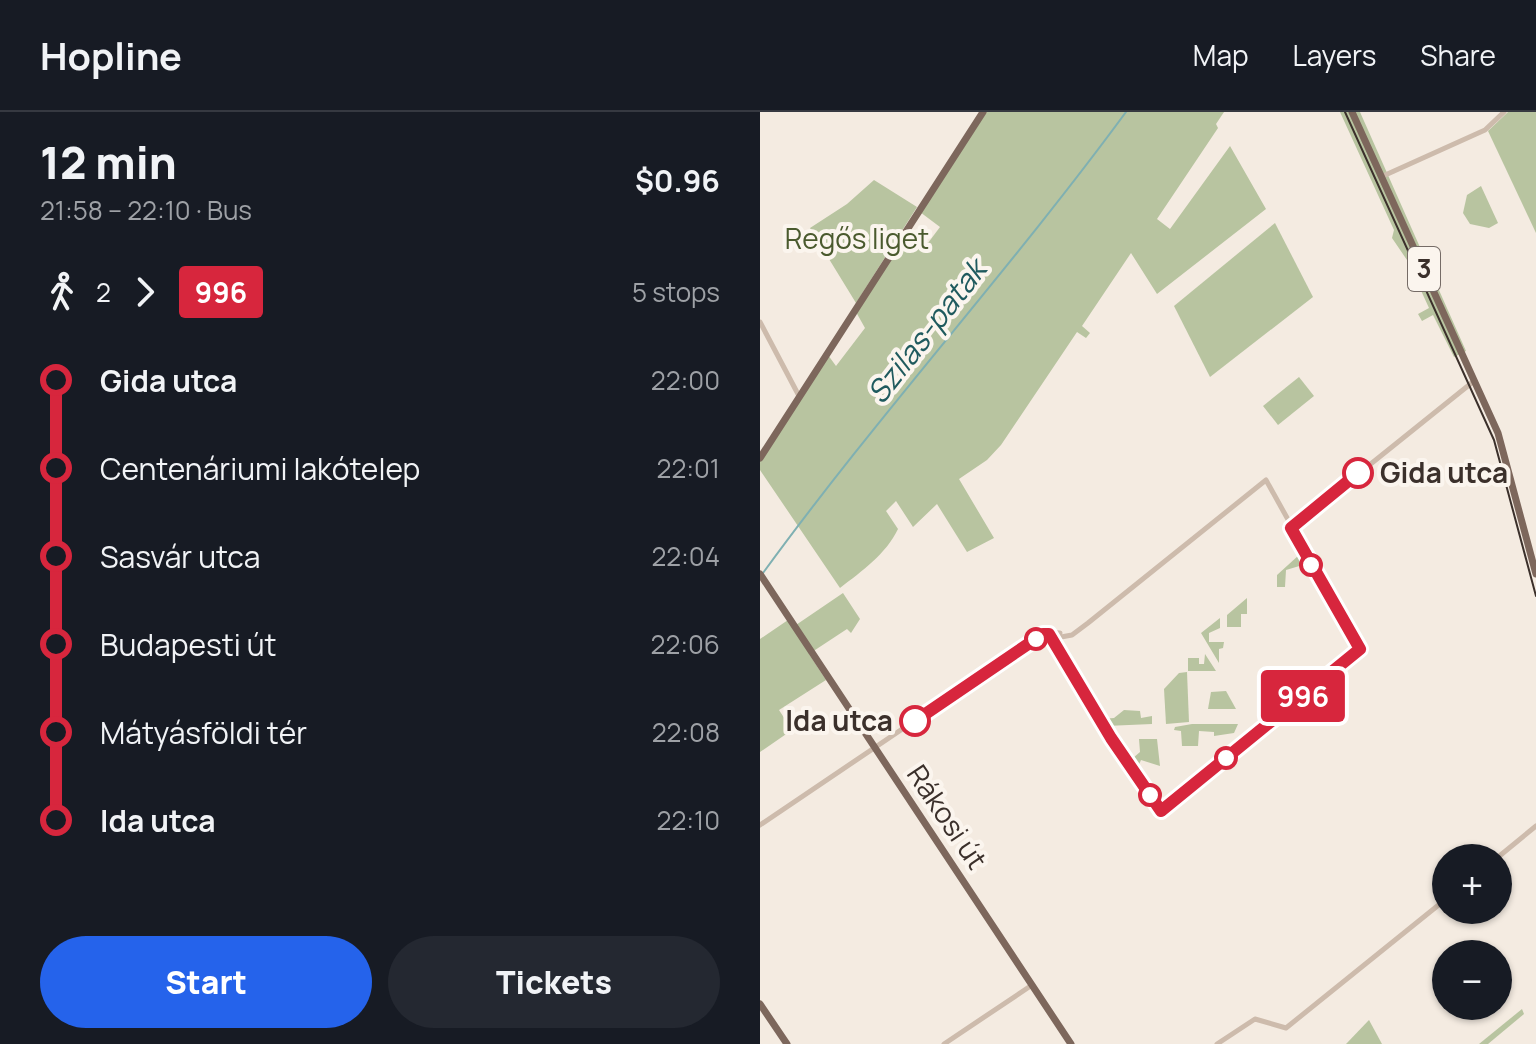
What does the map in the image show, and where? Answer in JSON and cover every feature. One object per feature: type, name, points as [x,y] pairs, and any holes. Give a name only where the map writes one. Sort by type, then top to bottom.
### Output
[{"type":"main road","points":[[760,458],[983,112]]},
{"type":"main road","name":"3","points":[[1352,112],[1501,442],[1536,574]]},
{"type":"main road","name":"Rákosi út","points":[[761,576],[1071,1044]]},
{"type":"main road","points":[[760,1004],[787,1044]]},
{"type":"street","points":[[1383,176],[1485,130],[1504,112]]},
{"type":"street","points":[[760,322],[799,396]]},
{"type":"street","points":[[1291,528],[1475,381]]},
{"type":"street","points":[[760,825],[1043,634],[1074,633],[1266,480],[1360,649],[1161,811],[1059,652],[1056,635]]},
{"type":"street","points":[[1512,846],[1536,826]]},
{"type":"street","points":[[1217,1044],[1255,1019],[1280,1029],[1432,910]]},
{"type":"street","points":[[944,1044],[1032,985]]},
{"type":"green space","points":[[984,112],[1224,112],[1216,124],[1218,128],[1157,219],[1170,229],[1230,146],[1266,209],[1157,294],[1131,253],[1082,326],[1090,333],[1086,338],[1077,332],[1001,445],[987,460],[959,479],[994,538],[967,552],[937,504],[913,527],[896,501],[886,511],[898,529],[893,538],[873,562],[840,588],[760,470],[760,461],[828,355],[836,366],[865,328],[856,312],[909,228],[928,243],[940,227],[920,212]]},
{"type":"green space","points":[[1340,112],[1360,112],[1466,351],[1454,357],[1433,315],[1422,321],[1418,314],[1429,308],[1407,260],[1392,238],[1394,230]]},
{"type":"green space","points":[[1508,112],[1536,112],[1536,233],[1488,131]]},
{"type":"green space","name":"Regős liget","points":[[874,180],[917,207],[856,303],[810,228],[847,204]]},
{"type":"green space","points":[[1481,186],[1498,223],[1489,228],[1470,224],[1463,213],[1467,195]]},
{"type":"green space","points":[[1275,223],[1313,297],[1210,377],[1174,306]]},
{"type":"green space","points":[[1299,377],[1314,396],[1278,425],[1263,406]]},
{"type":"green space","points":[[1299,555],[1306,564],[1286,570],[1285,587],[1277,587],[1277,575]]},
{"type":"green space","points":[[843,593],[860,619],[851,633],[847,629],[809,654],[826,680],[779,710],[792,730],[760,752],[760,639],[788,620],[793,627]]},
{"type":"green space","points":[[1247,598],[1247,614],[1241,614],[1241,627],[1227,627],[1227,615]]},
{"type":"green space","points":[[1220,618],[1220,628],[1209,633],[1209,642],[1224,642],[1223,648],[1219,649],[1219,663],[1201,633]]},
{"type":"green space","points":[[1205,654],[1216,671],[1188,671],[1188,658],[1199,658],[1199,664],[1204,664]]},
{"type":"green space","points":[[1187,672],[1189,722],[1166,724],[1164,689],[1179,673]]},
{"type":"green space","points":[[1226,691],[1236,709],[1208,709],[1211,692]]},
{"type":"green space","points":[[1124,710],[1140,711],[1141,718],[1152,716],[1152,724],[1106,726],[1102,719],[1114,718]]},
{"type":"green space","points":[[1238,724],[1234,733],[1214,736],[1214,732],[1199,731],[1198,746],[1182,746],[1181,731],[1174,730],[1175,727]]},
{"type":"green space","points":[[1139,739],[1157,739],[1160,766],[1141,760],[1138,767],[1133,758],[1140,752]]},
{"type":"green space","points":[[1522,1009],[1524,1014],[1488,1044],[1479,1044],[1512,1020]]},
{"type":"green space","points":[[1369,1020],[1382,1044],[1346,1044]]},
{"type":"waterway","name":"Szilas-patak","points":[[763,573],[1126,112]]},
{"type":"tram line","points":[[1345,112],[1494,440],[1536,596]]},
{"type":"bus line","name":"996","points":[[915,721],[1043,634],[1052,635],[1056,648],[1111,738],[1161,811],[1253,736],[1256,737],[1360,649],[1291,528],[1358,473]]},
{"type":"place","name":"Gida utca","points":[[1358,473]]},
{"type":"place","name":"Ida utca","points":[[915,721]]}]
